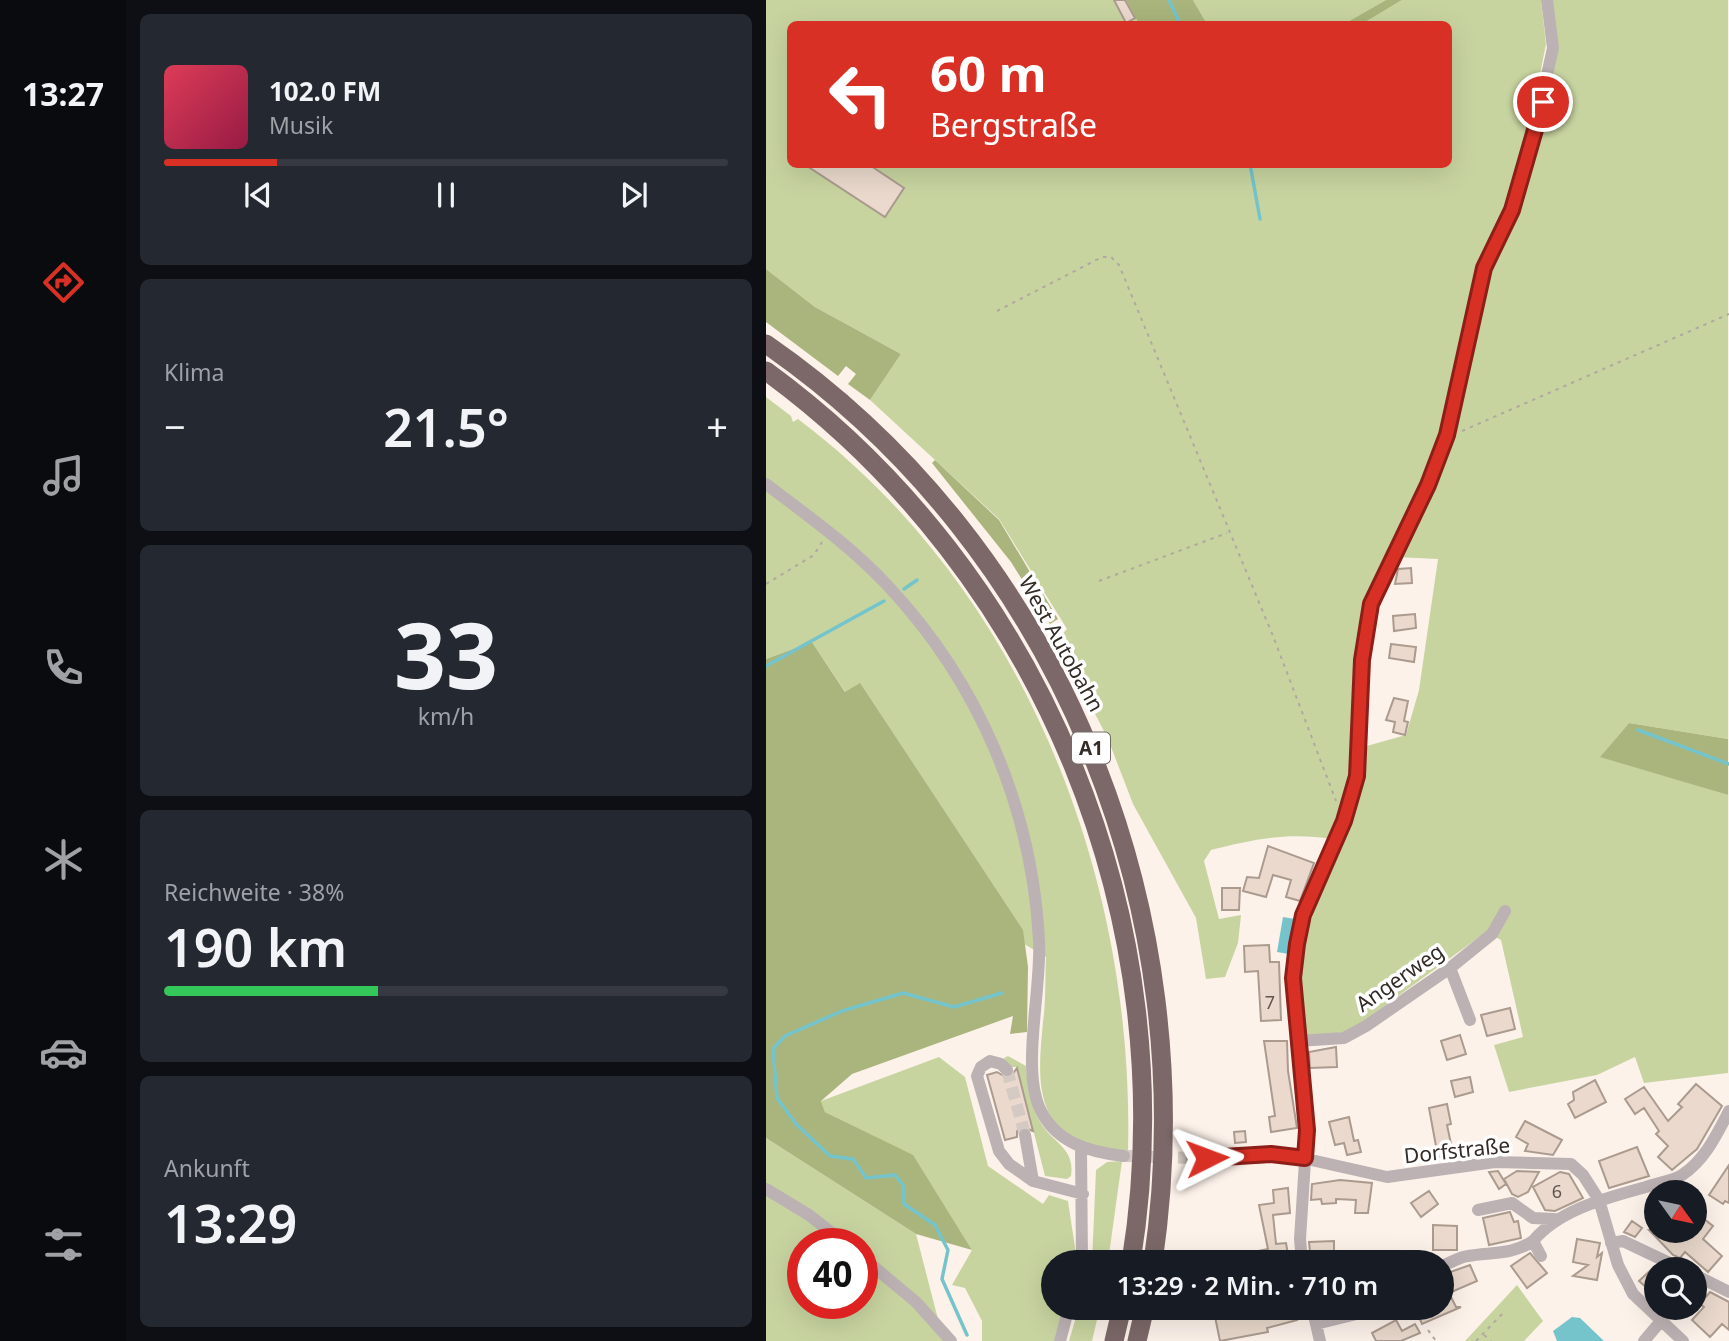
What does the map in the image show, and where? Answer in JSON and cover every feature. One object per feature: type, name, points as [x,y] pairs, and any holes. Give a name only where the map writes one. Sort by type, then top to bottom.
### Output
[{"type":"highway","name":"West Autobahn","points":[[766,344],[864,424],[931,490],[1018,609],[1064,688],[1092,751],[1121,828],[1137,887],[1159,1007],[1165,1127],[1162,1190],[1154,1250]]},
{"type":"highway","name":"West Autobahn","points":[[766,372],[873,461],[952,552],[1019,651],[1070,753],[1120,910],[1132,974],[1142,1063],[1143,1121],[1140,1186],[1132,1250]]},
{"type":"highway","points":[[1114,1341],[1119,1320]]},
{"type":"highway","points":[[1137,1341],[1142,1320]]},
{"type":"street","points":[[1301,1250],[1307,1130],[1293,978],[1297,944],[1303,915],[1344,821],[1357,776],[1362,660],[1371,604],[1428,485],[1447,435],[1484,268],[1512,210],[1543,102],[1553,48],[1547,0]]},
{"type":"street","points":[[766,484],[828,532],[887,585],[926,630],[967,692],[991,738],[1022,824],[1036,902],[1040,981],[1033,1061],[1036,1096],[1054,1130],[1081,1148],[1124,1156]]},
{"type":"street","name":"Angerweg","points":[[1298,1041],[1344,1038],[1450,968],[1492,934],[1505,911]]},
{"type":"street","points":[[1450,968],[1470,1020]]},
{"type":"street","points":[[1007,1070],[1001,1063],[990,1061],[981,1066],[977,1076],[999,1151],[1009,1164],[1033,1181],[1083,1194]]},
{"type":"street","points":[[1478,1210],[1512,1203],[1533,1218],[1554,1219],[1568,1216],[1599,1200],[1681,1176],[1705,1154],[1728,1111]]},
{"type":"street","points":[[1717,1136],[1728,1129]]},
{"type":"street","points":[[1024,1135],[1033,1181]]},
{"type":"street","points":[[1081,1148],[1082,1250]]},
{"type":"street","name":"Dorfstraße","points":[[1192,1158],[1229,1159],[1271,1154],[1305,1158],[1387,1177],[1495,1162],[1563,1163],[1583,1175],[1599,1200],[1611,1243],[1628,1285],[1660,1322],[1683,1341]]},
{"type":"street","points":[[766,1189],[826,1228]]},
{"type":"street","points":[[1454,1261],[1468,1256],[1486,1256],[1524,1247],[1554,1219]]},
{"type":"street","points":[[1533,1241],[1541,1256]]},
{"type":"street","points":[[1611,1243],[1622,1241],[1656,1257]]},
{"type":"street","points":[[878,1270],[916,1302],[952,1341]]},
{"type":"street","points":[[1707,1281],[1728,1292]]},
{"type":"street","points":[[1061,1341],[1066,1320]]},
{"type":"street","points":[[1315,1320],[1320,1341]]},
{"type":"street","points":[[1316,1324],[1332,1320]]},
{"type":"street","points":[[1644,1341],[1660,1322]]},
{"type":"path","points":[[997,311],[1102,257],[1115,260],[1178,404],[1228,533],[1273,636],[1344,821]]},
{"type":"path","points":[[1447,435],[1470,429],[1728,314]]},
{"type":"path","points":[[766,584],[814,555],[828,532]]},
{"type":"path","points":[[1099,581],[1228,533]]},
{"type":"path","points":[[1476,1341],[1504,1312]]},
{"type":"path","points":[[1428,1330],[1436,1341]]},
{"type":"path","points":[[1484,1335],[1490,1341]]},
{"type":"green space","points":[[766,0],[1126,0],[1137,21],[787,21],[787,168],[1452,168],[1452,21],[1367,21],[1402,0],[1541,0],[1546,44],[1520,174],[1474,281],[1438,452],[1379,570],[1368,600],[1350,788],[1332,839],[1301,836],[1271,838],[1211,850],[1204,861],[1219,919],[1241,915],[1238,943],[1225,977],[1206,979],[1196,918],[1133,804],[1108,739],[1057,640],[1067,629],[999,519],[870,400],[901,354],[815,307],[766,269]]},
{"type":"green space","points":[[1126,0],[1193,0],[1205,21],[1137,21]]},
{"type":"green space","points":[[1193,0],[1386,0],[1349,21],[1205,21]]},
{"type":"green space","points":[[1386,0],[1402,0],[1367,21],[1349,21]]},
{"type":"green space","points":[[1552,0],[1728,0],[1728,739],[1629,723],[1601,756],[1728,795],[1728,1073],[1644,1083],[1635,1057],[1597,1075],[1509,1092],[1494,1045],[1523,1037],[1501,940],[1486,932],[1350,1031],[1311,1037],[1302,1032],[1301,951],[1329,866],[1354,809],[1363,747],[1406,735],[1419,690],[1438,559],[1396,557],[1435,481],[1475,316],[1553,66]]},
{"type":"green space","points":[[766,269],[815,307],[901,354],[870,400],[848,384],[856,374],[846,366],[838,376],[766,322]]},
{"type":"green space","points":[[766,397],[791,416],[793,422],[798,419],[877,488],[945,566],[1003,652],[1050,745],[1086,843],[1111,944],[1125,1047],[1128,1151],[1085,1143],[1055,1123],[1047,1109],[1040,1075],[1046,957],[1007,934],[812,642],[766,659]]},
{"type":"green space","points":[[935,460],[999,520],[1058,619],[1050,624],[1011,562],[932,463]]},
{"type":"green space","points":[[812,642],[845,692],[860,683],[1023,930],[1028,967],[1027,1032],[1010,1034],[1013,1016],[852,1074],[821,1101],[825,1112],[913,1155],[972,1250],[916,1234],[766,1138],[766,659]]},
{"type":"green space","points":[[1629,723],[1728,739],[1728,795],[1600,757]]},
{"type":"green space","points":[[1008,1056],[1026,1066],[1030,1097],[1038,1118],[1070,1159],[1071,1176],[1067,1179],[1045,1176],[1017,1067],[1010,1067],[1004,1058]]},
{"type":"green space","points":[[939,1057],[965,1077],[988,1166],[1043,1204],[1049,1195],[1068,1201],[1075,1250],[1041,1250],[1041,1320],[1060,1320],[1054,1341],[982,1341],[982,1321],[965,1288],[952,1285],[972,1250],[913,1156],[825,1112],[821,1101]]},
{"type":"green space","points":[[766,1138],[916,1234],[938,1319],[956,1341],[766,1341]]},
{"type":"green space","points":[[1122,1161],[1110,1250],[1093,1250],[1096,1170],[1107,1162]]},
{"type":"green space","points":[[1517,1285],[1543,1321],[1524,1341],[1465,1341]]},
{"type":"green space","points":[[1075,1320],[1097,1320],[1092,1341],[1069,1341]]},
{"type":"water","points":[[1283,917],[1295,919],[1289,954],[1277,952]]},
{"type":"water","points":[[1572,1317],[1580,1318],[1604,1341],[1557,1341],[1553,1331]]},
{"type":"building","points":[[1114,0],[1125,0],[1135,18],[1125,21]]},
{"type":"building","points":[[810,168],[874,168],[904,188],[885,217]]},
{"type":"building","points":[[1411,568],[1412,583],[1395,584],[1398,569]]},
{"type":"building","points":[[1415,614],[1416,628],[1394,631],[1393,616]]},
{"type":"building","points":[[1391,644],[1416,647],[1414,662],[1389,658]]},
{"type":"building","points":[[1394,698],[1408,701],[1404,721],[1408,722],[1405,735],[1393,732],[1395,722],[1386,720]]},
{"type":"building","points":[[1268,846],[1314,863],[1300,901],[1286,897],[1291,880],[1273,875],[1266,897],[1243,891],[1247,877],[1259,878]]},
{"type":"building","points":[[1222,888],[1240,888],[1239,910],[1222,910]]},
{"type":"building","points":[[1269,945],[1270,962],[1279,962],[1281,1020],[1261,1021],[1258,971],[1245,972],[1244,946]]},
{"type":"building","points":[[1510,1008],[1515,1029],[1487,1036],[1481,1015]]},
{"type":"building","points":[[1460,1035],[1466,1054],[1447,1060],[1441,1041]]},
{"type":"building","points":[[1264,1041],[1287,1041],[1288,1071],[1297,1128],[1271,1132],[1269,1117],[1275,1116]]},
{"type":"building","points":[[1336,1047],[1337,1067],[1310,1068],[1309,1052]]},
{"type":"building","points":[[1017,1068],[1033,1131],[1023,1127],[1017,1131],[1017,1137],[1005,1140],[987,1075],[997,1072],[1009,1079]]},
{"type":"building","points":[[1470,1077],[1473,1092],[1455,1097],[1451,1081]]},
{"type":"building","points":[[1595,1080],[1606,1102],[1575,1118],[1568,1104],[1574,1100],[1573,1092]]},
{"type":"building","points":[[1696,1084],[1722,1106],[1697,1149],[1672,1170],[1658,1157],[1668,1146],[1656,1134],[1659,1131],[1644,1108],[1635,1114],[1625,1099],[1644,1087],[1668,1121],[1682,1107],[1678,1104]]},
{"type":"building","points":[[1447,1104],[1451,1124],[1447,1125],[1453,1153],[1438,1157],[1429,1108]]},
{"type":"building","points":[[1349,1117],[1354,1141],[1358,1140],[1361,1152],[1347,1155],[1344,1143],[1335,1145],[1329,1122]]},
{"type":"building","points":[[1525,1121],[1562,1140],[1553,1155],[1525,1151],[1528,1144],[1516,1137]]},
{"type":"building","points":[[1245,1131],[1246,1142],[1235,1143],[1234,1132]]},
{"type":"building","points":[[1637,1147],[1649,1176],[1609,1188],[1599,1161]]},
{"type":"building","points":[[1729,1165],[1729,1203],[1725,1201],[1723,1204],[1709,1195]]},
{"type":"building","points":[[1498,1171],[1506,1184],[1499,1189],[1489,1172]]},
{"type":"building","points":[[1517,1171],[1539,1172],[1528,1192],[1518,1197],[1512,1194],[1504,1179]]},
{"type":"building","points":[[1560,1172],[1569,1174],[1583,1198],[1555,1211],[1545,1210],[1533,1187]]},
{"type":"building","points":[[1340,1180],[1372,1183],[1368,1213],[1355,1213],[1356,1200],[1336,1199],[1336,1203],[1322,1204],[1321,1199],[1311,1200],[1312,1184]]},
{"type":"building","points":[[1288,1188],[1290,1213],[1273,1215],[1276,1244],[1286,1243],[1287,1250],[1263,1250],[1268,1249],[1259,1205],[1274,1203],[1273,1190]]},
{"type":"building","points":[[1429,1191],[1438,1204],[1421,1217],[1411,1203]]},
{"type":"building","points":[[1510,1212],[1514,1222],[1518,1221],[1521,1238],[1489,1245],[1483,1218]]},
{"type":"building","points":[[1632,1221],[1642,1228],[1635,1237],[1624,1232]]},
{"type":"building","points":[[1433,1225],[1457,1226],[1457,1250],[1433,1250]]},
{"type":"building","points":[[1577,1239],[1600,1243],[1597,1257],[1602,1253],[1597,1280],[1573,1276],[1588,1265],[1573,1262]]},
{"type":"building","points":[[1334,1241],[1334,1250],[1310,1250],[1309,1242]]},
{"type":"building","points":[[1661,1243],[1707,1243],[1722,1256],[1708,1272],[1707,1257],[1691,1257],[1685,1252],[1681,1257],[1673,1255]]},
{"type":"building","points":[[1530,1253],[1547,1273],[1527,1288],[1511,1266]]},
{"type":"building","points":[[1470,1265],[1477,1281],[1454,1291],[1454,1271]]},
{"type":"building","points":[[1710,1292],[1729,1302],[1729,1330],[1722,1324],[1710,1337],[1692,1320],[1707,1320],[1707,1296]]},
{"type":"building","points":[[1216,1320],[1297,1320],[1267,1328],[1268,1332],[1220,1341]]},
{"type":"building","points":[[1396,1320],[1402,1331],[1415,1324],[1420,1333],[1401,1341],[1376,1341],[1372,1333]]},
{"type":"waterway","points":[[1169,0],[1179,21]]},
{"type":"waterway","points":[[1251,168],[1260,219]]},
{"type":"waterway","points":[[904,589],[917,580]]},
{"type":"waterway","points":[[766,666],[884,601]]},
{"type":"waterway","points":[[1638,730],[1729,764]]},
{"type":"waterway","points":[[967,1335],[942,1279],[948,1250],[935,1225],[904,1204],[903,1185],[895,1175],[866,1178],[853,1159],[830,1156],[796,1124],[777,1098],[773,1049],[785,1036],[842,1011],[903,993],[954,1007],[1002,993]]},
{"type":"tunnel","points":[[1007,1070],[1025,1135]]},
{"type":"tunnel","points":[[1124,1156],[1192,1158]]},
{"type":"route","points":[[1207,1158],[1229,1159],[1271,1154],[1305,1158],[1307,1130],[1293,978],[1297,944],[1303,915],[1344,821],[1357,776],[1362,660],[1371,604],[1428,485],[1447,435],[1484,268],[1512,210],[1526,169],[1543,102]]}]
